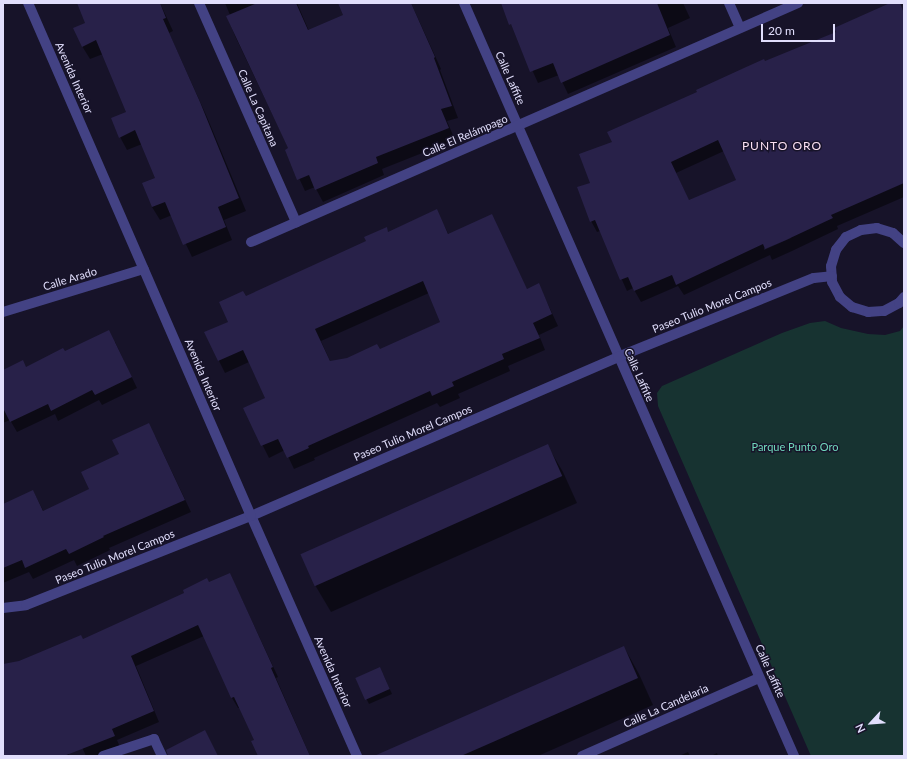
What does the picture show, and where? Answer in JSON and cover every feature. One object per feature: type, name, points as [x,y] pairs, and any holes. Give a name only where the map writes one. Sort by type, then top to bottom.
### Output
[{"type":"street","name":"Avenida Interior","points":[[28,3],[357,756]]},
{"type":"street","name":"Calle La Capitana","points":[[198,3],[296,222]]},
{"type":"street","name":"Calle Laffite","points":[[464,3],[794,756]]},
{"type":"street","points":[[729,3],[740,28]]},
{"type":"street","name":"Calle El Relámpago","points":[[251,242],[798,3]]},
{"type":"street","points":[[902,237],[877,228],[861,230],[846,237],[836,250],[831,266],[832,282],[840,297],[852,307],[868,312],[884,311],[899,303],[904,297]]},
{"type":"street","name":"Calle Arado","points":[[3,312],[144,269]]},
{"type":"street","name":"Paseo Tulio Morel Campos","points":[[3,608],[26,605],[251,516],[618,357],[814,278],[832,276]]},
{"type":"street","name":"Calle La Candelaria","points":[[582,756],[759,678]]},
{"type":"street","points":[[102,756],[154,739],[162,756]]},
{"type":"green space","name":"Parque Punto Oro","points":[[825,321],[841,328],[868,334],[885,335],[900,331],[904,326],[904,756],[811,756],[658,406],[657,393],[662,386],[782,333],[810,323]]},
{"type":"building","points":[[77,3],[160,3],[166,18],[163,19],[200,102],[239,198],[218,207],[226,227],[183,245],[165,202],[152,207],[142,183],[155,178],[135,130],[119,138],[111,118],[126,112],[96,40],[82,47],[73,28],[85,23]]},
{"type":"building","points":[[257,3],[296,3],[308,30],[343,15],[338,3],[411,3],[435,57],[434,58],[452,106],[441,109],[449,128],[376,157],[378,163],[315,190],[309,175],[297,180],[285,150],[288,148],[226,16]]},
{"type":"building","points":[[501,3],[657,3],[670,35],[561,83],[553,63],[530,72]]},
{"type":"building","points":[[890,3],[900,3],[904,13],[904,183],[831,215],[833,218],[786,240],[765,249],[763,244],[676,285],[672,275],[634,291],[628,277],[620,280],[595,220],[590,222],[577,187],[590,183],[579,154],[612,142],[607,132],[697,92],[696,90],[764,59],[765,61],[836,32],[834,28]],"holes":[[[718,140],[736,180],[689,200],[671,162]]]},
{"type":"building","points":[[437,209],[448,234],[492,214],[527,289],[539,283],[552,314],[533,323],[540,338],[502,354],[504,359],[452,382],[454,386],[432,396],[430,391],[308,446],[309,448],[287,458],[278,439],[261,446],[243,408],[265,398],[243,350],[218,361],[204,332],[228,322],[219,302],[243,291],[246,296],[366,241],[364,237],[387,227],[388,232]],"holes":[[[423,281],[440,322],[380,349],[377,344],[347,358],[330,361],[315,329]]]},
{"type":"building","points":[[109,330],[132,377],[95,395],[92,390],[51,411],[48,404],[10,422],[3,408],[3,370],[23,360],[26,367],[63,348],[65,351]]},
{"type":"building","points":[[149,423],[185,500],[103,536],[104,537],[69,554],[66,549],[25,568],[22,560],[3,568],[3,504],[33,490],[43,511],[89,489],[81,472],[119,454],[112,440]]},
{"type":"building","points":[[548,444],[562,476],[315,586],[300,554]]},
{"type":"building","points":[[230,573],[273,667],[271,668],[310,756],[258,756],[251,741],[254,740],[234,697],[231,698],[198,625],[131,656],[154,711],[112,729],[115,736],[64,756],[3,756],[3,664],[19,661],[81,635],[83,639],[184,593],[183,590],[207,578],[209,582]]},
{"type":"building","points":[[624,646],[638,678],[461,756],[374,756]]},
{"type":"building","points":[[380,667],[390,689],[365,700],[355,678]]},
{"type":"building","points":[[205,730],[218,756],[168,756],[166,750]]},
{"type":"district","name":"PUNTO ORO","points":[[782,146]]}]
